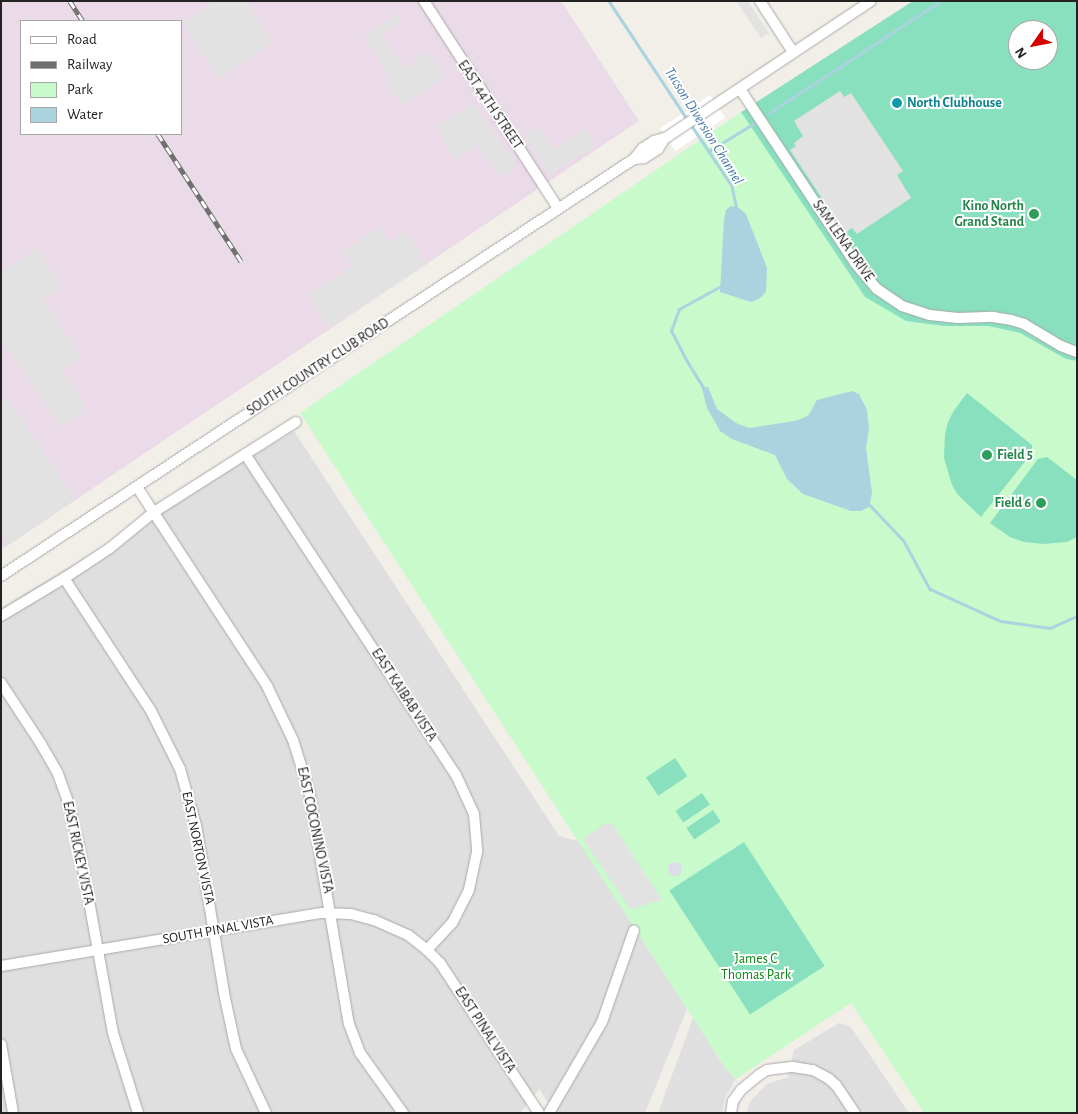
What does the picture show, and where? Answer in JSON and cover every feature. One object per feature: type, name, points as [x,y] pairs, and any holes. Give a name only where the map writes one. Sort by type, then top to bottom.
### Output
[{"type":"street","name":"EAST 44TH STREET","points":[[424,1],[558,208]]},
{"type":"street","points":[[760,1],[793,52]]},
{"type":"street","name":"SOUTH COUNTRY CLUB ROAD","points":[[1,576],[558,208],[634,159],[644,158],[658,149],[666,138],[872,1]]},
{"type":"street","name":"SAM LENA DRIVE","points":[[740,89],[855,263],[877,289],[902,306],[930,315],[958,318],[993,317],[1018,322],[1043,334],[1061,346],[1077,352]]},
{"type":"street","points":[[1,616],[110,548],[154,512],[296,422]]},
{"type":"street","name":"EAST KAIBAB VISTA","points":[[245,454],[456,775],[474,814],[481,847],[474,872],[460,909],[452,923],[427,950]]},
{"type":"street","name":"EAST COCONINO VISTA","points":[[137,487],[267,686],[293,740],[310,793],[349,1024],[360,1053],[403,1113]]},
{"type":"street","name":"EAST NORTON VISTA","points":[[64,578],[151,711],[180,769],[196,825],[225,998],[236,1049],[266,1113]]},
{"type":"street","name":"EAST RICKEY VISTA","points":[[1,683],[41,744],[58,774],[67,799],[79,846],[113,1033],[138,1113]]},
{"type":"street","name":"SOUTH PINAL VISTA","points":[[1,966],[331,913],[356,915],[387,924],[408,935],[427,950]]},
{"type":"street","points":[[549,1113],[602,1022],[634,930]]},
{"type":"street","name":"EAST PINAL VISTA","points":[[427,950],[452,980],[539,1113]]},
{"type":"street","points":[[1,1044],[13,1113]]},
{"type":"street","points":[[731,1113],[734,1101],[750,1082],[767,1070],[788,1067],[813,1070],[829,1079],[855,1113]]},
{"type":"shaded area","points":[[1,1],[561,1],[639,121],[1,550]]},
{"type":"shaded area","points":[[215,1],[246,1],[273,42],[219,79],[183,22]]},
{"type":"shaded area","points":[[736,1],[748,1],[769,33],[761,38]]},
{"type":"shaded area","points":[[398,13],[402,20],[381,35],[404,68],[428,52],[444,77],[402,105],[386,80],[391,77],[364,37]]},
{"type":"shaded area","points":[[840,91],[844,97],[851,93],[903,171],[897,175],[911,198],[857,234],[852,228],[845,233],[790,150],[796,146],[794,143],[803,136],[794,121]]},
{"type":"shaded area","points":[[473,103],[517,166],[500,177],[478,145],[456,160],[436,127]]},
{"type":"shaded area","points":[[539,126],[554,149],[585,129],[596,145],[549,175],[524,136]]},
{"type":"shaded area","points":[[380,227],[390,242],[406,232],[427,264],[329,328],[308,295],[352,266],[343,251]]},
{"type":"shaded area","points":[[38,248],[60,288],[43,299],[80,357],[62,369],[86,408],[60,427],[1,339],[1,272]]},
{"type":"shaded area","points":[[7,397],[75,500],[9,545],[1,534],[1,401]]},
{"type":"shaded area","points":[[294,431],[559,836],[579,841],[687,1009],[645,1113],[555,1113],[539,1089],[520,1113],[1,1113],[1,608]]},
{"type":"shaded area","points":[[608,822],[613,825],[662,900],[630,909],[584,841],[585,837]]},
{"type":"shaded area","points":[[672,862],[678,862],[682,869],[678,876],[672,876],[668,872],[668,866]]},
{"type":"shaded area","points":[[693,1018],[726,1069],[736,1079],[725,1098],[722,1113],[658,1113]]},
{"type":"shaded area","points":[[839,1023],[851,1027],[909,1113],[746,1113],[751,1100],[767,1084],[788,1077],[794,1050]]},
{"type":"green space","points":[[913,1],[1077,1],[1077,361],[1066,359],[1020,333],[988,326],[944,326],[906,321],[865,297],[741,112]]},
{"type":"green space","name":"James C Thomas Park","points":[[741,112],[865,297],[906,321],[944,326],[988,326],[1020,333],[1066,359],[1077,361],[1077,1113],[924,1113],[851,1003],[736,1079],[726,1069],[300,413]]},
{"type":"green space","name":"Field 5","points":[[967,393],[1032,445],[1032,452],[981,517],[958,495],[952,485],[944,458],[945,434],[948,422]]},
{"type":"green space","name":"Field 6","points":[[1047,457],[1077,480],[1077,537],[1067,542],[1043,544],[1024,542],[1010,537],[990,523],[1038,459]]},
{"type":"green space","points":[[675,758],[687,776],[658,796],[646,778]]},
{"type":"green space","points":[[702,793],[710,805],[683,823],[675,811]]},
{"type":"green space","points":[[713,810],[721,822],[694,840],[686,828]]},
{"type":"green space","name":"James C Thomas Park","points":[[744,842],[825,966],[750,1015],[669,890]]},
{"type":"water","points":[[731,206],[739,208],[746,214],[767,268],[766,292],[759,299],[751,302],[720,292],[724,220],[726,210]]},
{"type":"water","points":[[708,387],[717,409],[736,423],[749,428],[795,421],[808,416],[817,400],[852,391],[859,394],[867,410],[869,428],[866,448],[872,493],[869,507],[861,511],[851,511],[803,494],[787,479],[775,455],[732,439],[720,431],[707,408],[702,388]]},
{"type":"pier","points":[[710,95],[725,117],[675,151],[660,129]]},
{"type":"waterway","name":"Tucson Diversion Channel","points":[[609,1],[687,119]]},
{"type":"waterway","points":[[769,113],[941,1]]},
{"type":"waterway","name":"Tucson Diversion Channel","points":[[690,123],[732,186],[737,210]]},
{"type":"waterway","points":[[709,151],[753,124]]},
{"type":"waterway","name":"Tucson Diversion Channel","points":[[704,389],[671,331],[679,309],[723,285]]},
{"type":"waterway","name":"Tucson Diversion Channel","points":[[868,503],[904,541],[930,589],[1001,621],[1050,628],[1077,616]]},
{"type":"railway","points":[[70,1],[82,20]]},
{"type":"railway","points":[[159,135],[241,261]]},
{"type":"place","name":"North Clubhouse","points":[[897,103]]},
{"type":"place","name":"Kino North Grand Stand","points":[[1034,214]]},
{"type":"place","name":"Field 5","points":[[987,455]]},
{"type":"place","name":"Field 6","points":[[1041,503]]}]
